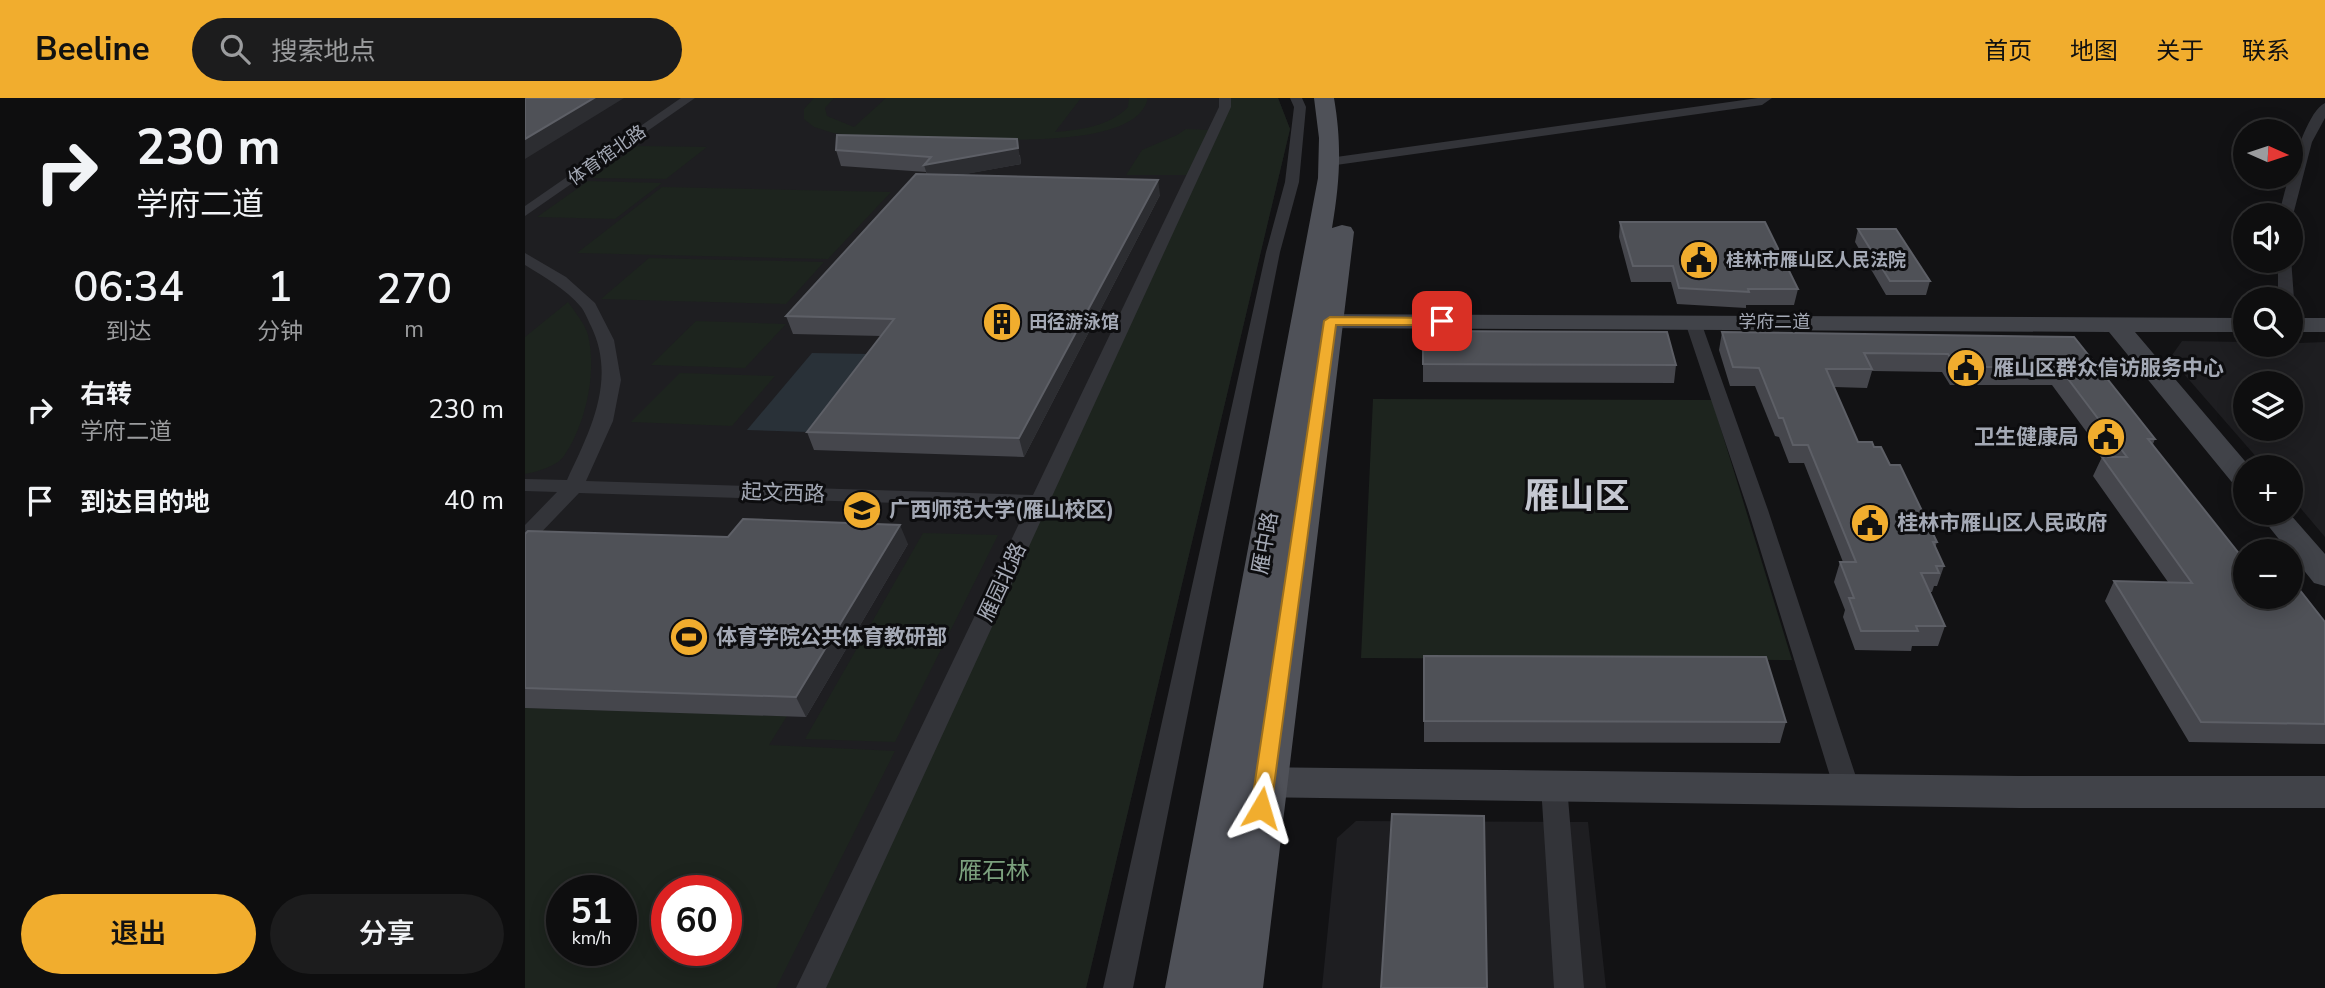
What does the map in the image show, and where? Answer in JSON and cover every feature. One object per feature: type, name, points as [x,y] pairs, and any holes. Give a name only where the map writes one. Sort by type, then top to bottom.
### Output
[{"type":"main road","name":"雁中路","points":[[1324,98],[1339,161]]},
{"type":"main road","name":"雁中路","points":[[1238,988],[1317,321],[1329,178],[1339,161],[1343,98]]},
{"type":"main road","name":"雁中路","points":[[1189,988],[1225,782],[1317,321]]},
{"type":"street","name":"体育馆北路","points":[[525,212],[689,98]]},
{"type":"street","name":"雁园北路","points":[[811,988],[1194,175],[1225,107],[1225,98]]},
{"type":"street","points":[[1118,988],[1271,265],[1292,182],[1300,107],[1296,98]]},
{"type":"street","points":[[1339,161],[1748,103],[1766,98]]},
{"type":"street","points":[[2287,203],[2306,142],[2325,107]]},
{"type":"street","points":[[525,258],[560,280],[589,306],[606,341],[612,380],[609,404],[595,443],[574,486],[525,537]]},
{"type":"street","name":"学府二道","points":[[1317,321],[2233,325]]},
{"type":"street","points":[[1693,322],[1758,510],[1847,789]]},
{"type":"street","points":[[2116,325],[2233,466]]},
{"type":"street","points":[[2303,325],[2325,325]]},
{"type":"street","name":"起文西路","points":[[525,485],[1040,501]]},
{"type":"street","points":[[2283,525],[2325,575]]},
{"type":"street","points":[[1225,782],[2325,792]]},
{"type":"street","points":[[1554,786],[1569,988]]},
{"type":"shaded area","name":"广西师范大学(雁山校区)","points":[[525,98],[1278,98],[1290,129],[1086,988],[525,988]]},
{"type":"shaded area","points":[[2182,341],[2233,342],[2233,357],[2303,357],[2303,343],[2325,342],[2325,537],[2303,511],[2303,455],[2255,455],[2242,441],[2303,441],[2303,371],[2233,371],[2233,430],[2170,358]]},
{"type":"shaded area","points":[[812,353],[869,354],[808,432],[747,430]]},
{"type":"shaded area","points":[[1356,821],[1588,822],[1606,988],[1322,988],[1337,838]]},
{"type":"green space","points":[[814,98],[834,98],[825,108],[827,116],[854,127],[886,98],[1081,98],[1055,132],[1084,128],[1113,119],[1128,107],[1129,98],[1147,98],[1147,101],[1135,117],[1113,128],[1084,135],[1017,139],[833,133],[814,127],[804,119],[804,109]]},
{"type":"green space","name":"雁石林","points":[[1225,98],[1278,98],[1290,129],[1086,988],[811,988]]},
{"type":"green space","points":[[1186,129],[1209,130],[1187,175],[1126,175],[1142,150]]},
{"type":"green space","points":[[637,146],[707,147],[666,179],[592,178]]},
{"type":"green space","points":[[588,181],[662,183],[615,219],[537,217]]},
{"type":"green space","points":[[662,187],[891,192],[828,259],[577,253]]},
{"type":"green space","points":[[649,258],[824,262],[786,304],[601,299]]},
{"type":"green space","points":[[568,302],[588,335],[591,365],[584,413],[572,443],[561,460],[525,474],[525,337]]},
{"type":"green space","points":[[696,321],[786,324],[745,368],[651,365]]},
{"type":"green space","points":[[680,373],[775,376],[732,426],[631,422]]},
{"type":"green space","points":[[1373,399],[1712,400],[1792,660],[1361,658]]},
{"type":"green space","points":[[923,533],[998,535],[895,742],[805,739]]},
{"type":"green space","points":[[525,708],[787,716],[769,745],[895,751],[776,988],[525,988]]},
{"type":"building","points":[[525,98],[594,98],[525,139]]},
{"type":"building","points":[[837,135],[1017,139],[1018,148],[924,165],[931,157],[836,150]]},
{"type":"building","name":"田径游泳馆","points":[[916,174],[1158,180],[1019,438],[807,432],[894,319],[786,316]]},
{"type":"building","name":"桂林市雁山区人民法院","points":[[1620,222],[1765,222],[1798,289],[1748,289],[1749,292],[1679,288],[1673,266],[1633,266]]},
{"type":"building","points":[[1858,229],[1896,229],[1930,281],[1890,281]]},
{"type":"building","points":[[1423,331],[1667,332],[1676,365],[1423,364]]},
{"type":"building","points":[[1722,332],[2074,337],[2155,439],[2148,439],[2233,546],[2233,609],[2303,609],[2303,594],[2325,622],[2325,724],[2201,722],[2114,581],[2192,583],[2102,457],[2127,457],[2059,367],[1956,367],[1948,354],[1864,353],[1872,369],[1826,369],[1858,442],[1872,442],[1874,447],[1881,447],[1890,465],[1900,465],[1937,542],[1933,542],[1944,566],[1936,566],[1939,573],[1921,573],[1945,626],[1916,626],[1918,631],[1861,631],[1849,598],[1854,598],[1840,562],[1856,562],[1808,445],[1793,445],[1759,368],[1733,367]]},
{"type":"building","name":"体育学院公共体育教研部","points":[[743,519],[900,525],[796,697],[525,688],[525,534],[528,531],[728,537]]},
{"type":"building","points":[[1424,656],[1766,657],[1786,722],[1424,721]]},
{"type":"building","points":[[1392,814],[1484,816],[1487,988],[1381,988]]},
{"type":"place","name":"桂林市雁山区人民法院","points":[[1699,260]]},
{"type":"place","name":"田径游泳馆","points":[[1002,322]]},
{"type":"place","name":"雁山区群众信访服务中心","points":[[1966,368]]},
{"type":"place","name":"卫生健康局","points":[[2106,437]]},
{"type":"place","name":"广西师范大学(雁山校区)","points":[[862,510]]},
{"type":"place","name":"桂林市雁山区人民政府","points":[[1870,523]]},
{"type":"place","name":"体育学院公共体育教研部","points":[[689,637]]},
{"type":"district","name":"雁山区","points":[[1577,496]]},
{"type":"route","points":[[1261,808],[1301,508],[1330,321],[1442,321]]}]
